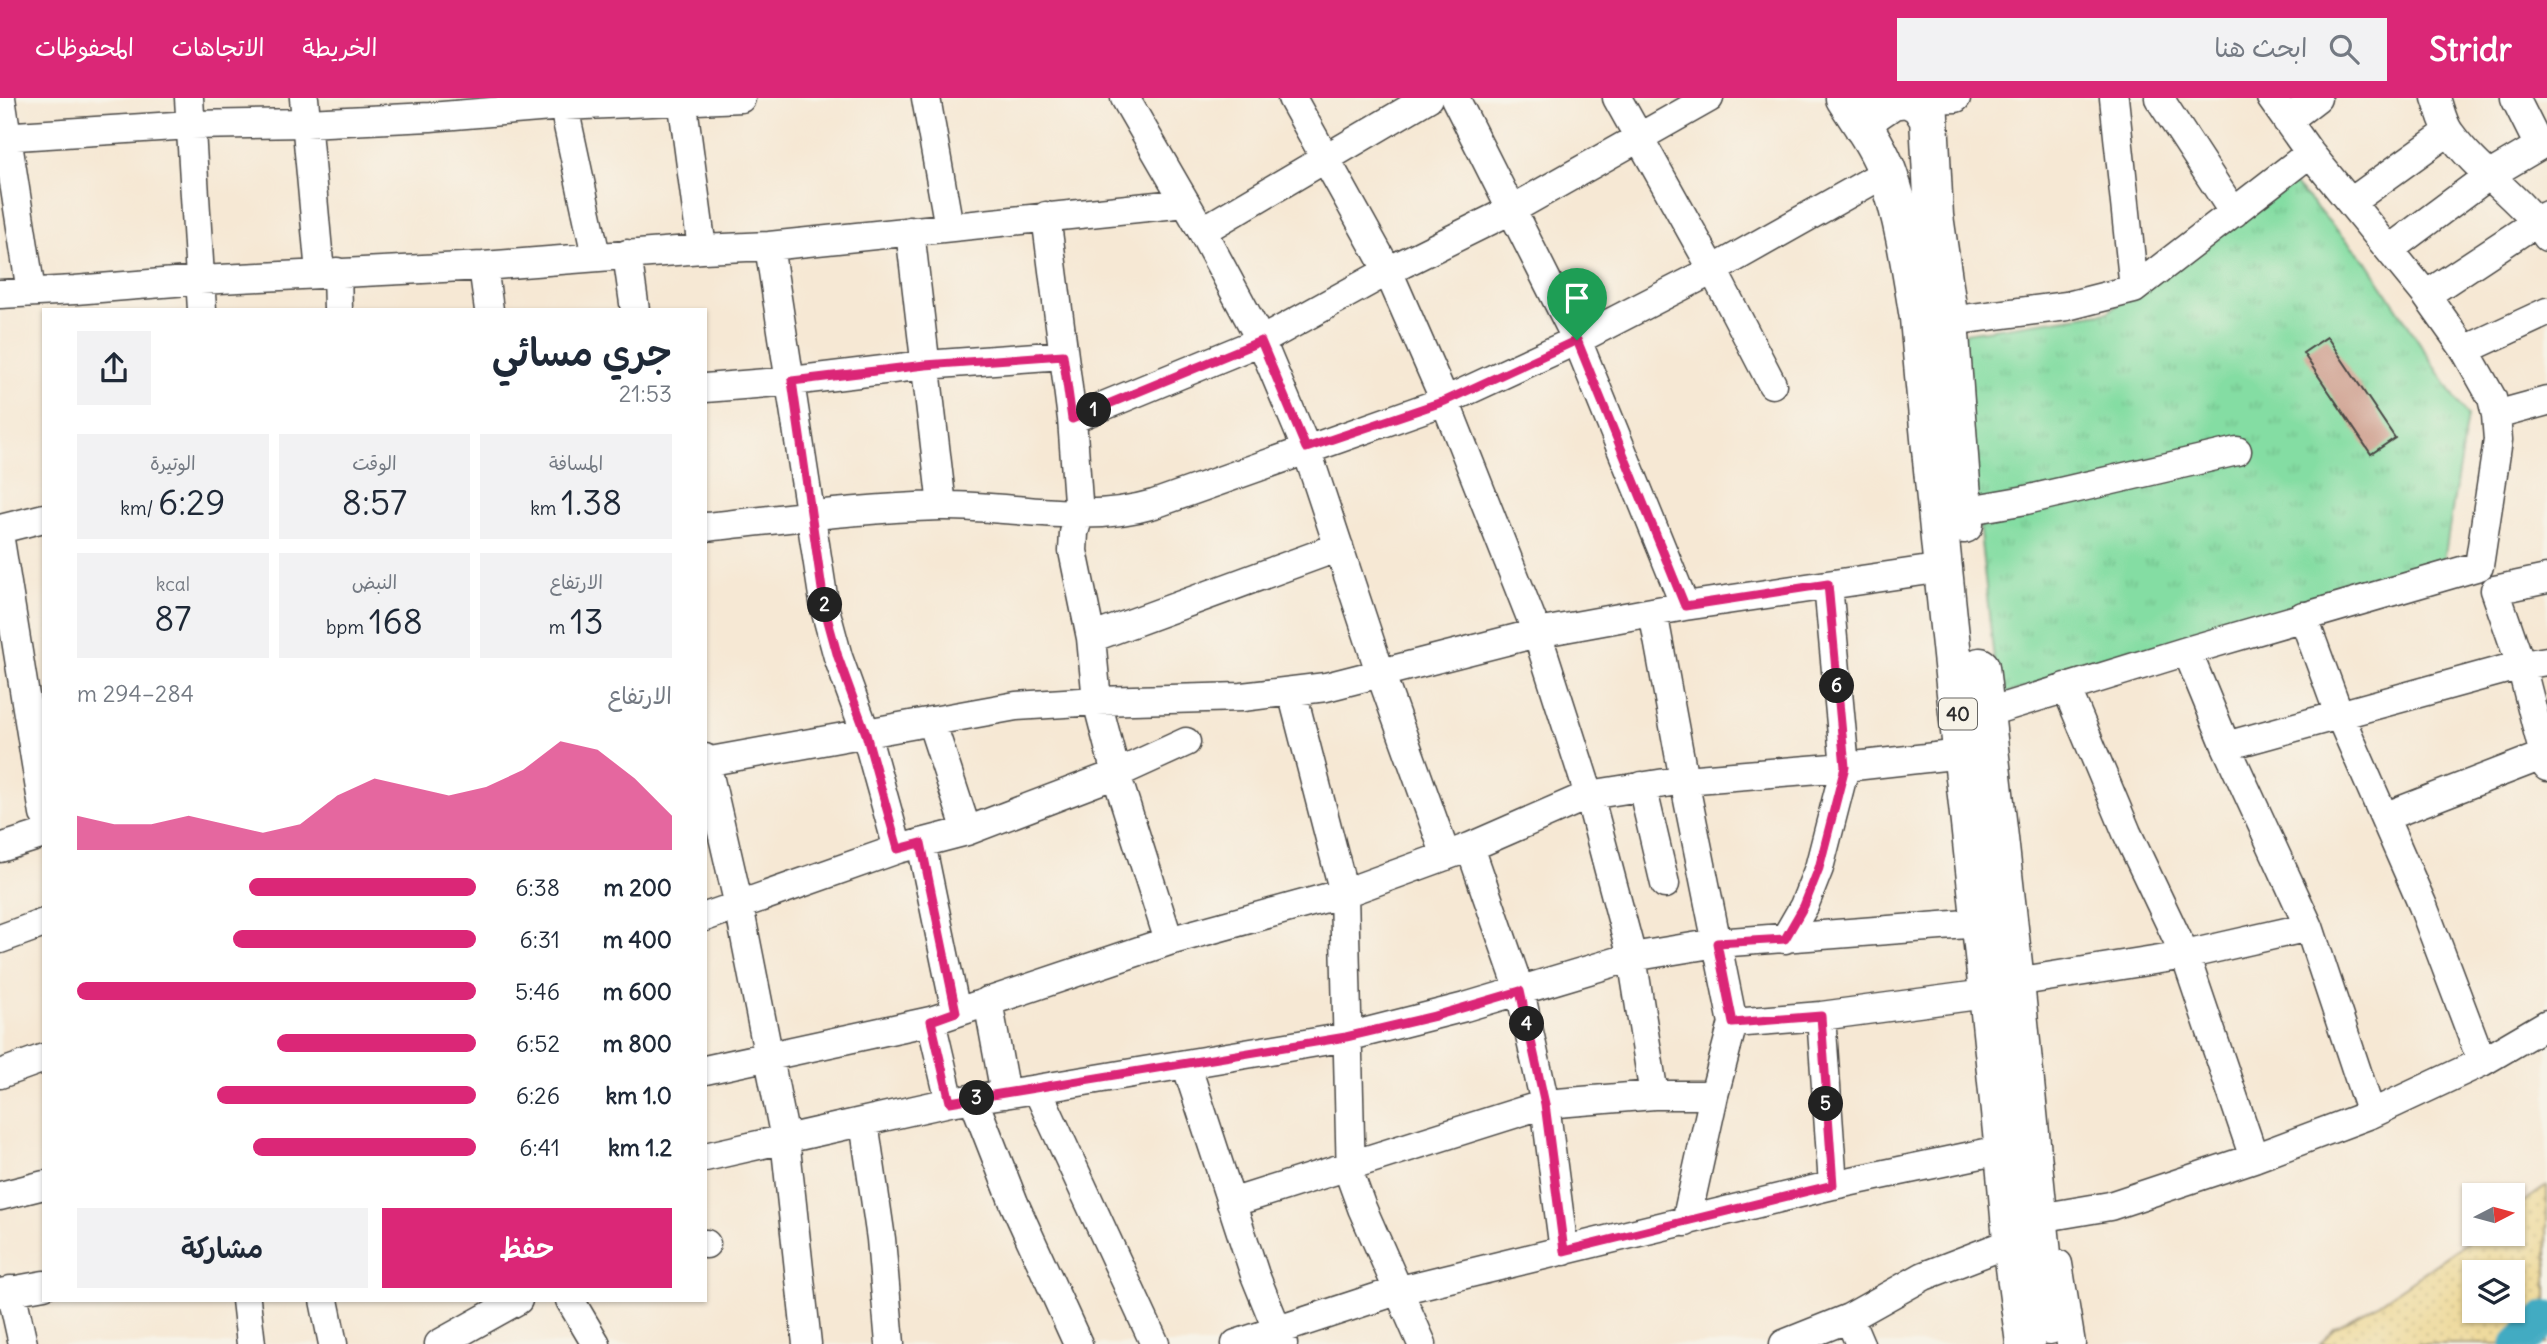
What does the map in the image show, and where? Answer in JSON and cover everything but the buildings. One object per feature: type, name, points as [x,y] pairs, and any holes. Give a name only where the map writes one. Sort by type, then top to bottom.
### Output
[{"type":"highway","points":[[1855,113],[1872,113],[1892,100],[1908,98],[1920,105],[1935,104]]},
{"type":"highway","name":"40","points":[[1935,104],[1934,216],[1949,321],[1963,511],[1985,713],[2001,988],[2018,1150],[2051,1344]]},
{"type":"highway","name":"40","points":[[1855,113],[1887,172],[1908,252],[1919,318],[1980,923],[2001,988]]},
{"type":"highway","name":"40","points":[[2018,1150],[2012,1242],[2025,1344]]},
{"type":"street","points":[[1,98],[4,137],[31,292]]},
{"type":"street","points":[[4,137],[190,111],[305,111],[741,98]]},
{"type":"street","points":[[926,98],[949,227]]},
{"type":"street","points":[[1292,98],[1388,271],[1445,401],[1536,633],[1589,795],[1632,957],[1654,1095]]},
{"type":"street","points":[[1202,231],[1428,98]]},
{"type":"street","points":[[1455,98],[1577,340],[1685,606]]},
{"type":"street","points":[[1617,98],[1713,270],[1772,384]]},
{"type":"street","points":[[1072,419],[1261,341],[1388,271],[1511,210],[1709,98]]},
{"type":"street","points":[[2114,98],[2134,289]]},
{"type":"street","points":[[2159,98],[2234,213]]},
{"type":"street","points":[[2271,98],[2310,153],[2426,295],[2465,350],[2491,398],[2496,415],[2498,440],[2479,566],[2534,663],[2546,759],[2384,817]]},
{"type":"street","points":[[2287,121],[2317,98]]},
{"type":"street","points":[[2426,295],[2543,224],[2488,176],[2448,132],[2436,98]]},
{"type":"street","points":[[683,99],[702,249]]},
{"type":"street","points":[[1130,100],[1261,341],[1306,448],[1381,675],[1520,991],[1545,1104],[1564,1251]]},
{"type":"street","points":[[562,102],[596,256]]},
{"type":"street","points":[[2390,249],[2488,176],[2539,146],[2525,102]]},
{"type":"street","points":[[190,111],[202,308]]},
{"type":"street","points":[[305,111],[328,272],[337,308]]},
{"type":"street","points":[[2351,202],[2448,132]]},
{"type":"street","points":[[1949,321],[2067,306],[2134,289],[2310,153]]},
{"type":"street","points":[[707,527],[942,506],[1079,515],[1141,508],[1445,401],[1577,340],[1713,270],[1887,172]]},
{"type":"street","points":[[0,294],[31,292],[76,300],[200,280],[483,266],[769,246],[1186,203]]},
{"type":"street","points":[[1046,216],[1072,419],[1079,515],[1073,551],[1091,638],[1097,701],[1116,774],[1169,941]]},
{"type":"street","points":[[910,231],[942,506]]},
{"type":"street","points":[[769,246],[792,381],[810,516],[832,638],[910,846],[962,1100],[1014,1203],[1078,1344]]},
{"type":"street","points":[[627,254],[635,308]]},
{"type":"street","points":[[483,266],[489,308]]},
{"type":"street","points":[[2465,350],[2547,312]]},
{"type":"street","points":[[707,388],[925,365],[1063,355]]},
{"type":"street","points":[[2496,415],[2547,401]]},
{"type":"street","points":[[1963,511],[2026,500],[2237,451]]},
{"type":"street","points":[[0,529],[42,518]]},
{"type":"street","points":[[0,540],[42,802]]},
{"type":"street","points":[[1091,638],[1339,547]]},
{"type":"street","points":[[1985,713],[2187,650],[2479,566]]},
{"type":"street","points":[[707,761],[1016,706],[1241,697],[1292,692],[1381,675],[1536,633],[1685,606],[1943,568]]},
{"type":"street","points":[[2495,590],[2547,579]]},
{"type":"street","points":[[1785,939],[1804,906],[1819,868],[1845,767],[1828,584]]},
{"type":"street","points":[[1653,612],[1733,1023],[1686,1222]]},
{"type":"street","points":[[2303,616],[2339,714],[2423,906],[2482,1062]]},
{"type":"street","points":[[2187,650],[2226,746],[2309,927],[2371,1114]]},
{"type":"street","points":[[2226,746],[2534,663]]},
{"type":"street","points":[[2066,687],[2127,833],[2185,955],[2254,1158]]},
{"type":"street","points":[[1292,692],[1344,894],[1351,1178],[1422,1344]]},
{"type":"street","points":[[931,720],[967,831]]},
{"type":"street","points":[[707,916],[910,846],[967,831],[1116,774],[1186,742]]},
{"type":"street","points":[[707,1070],[944,1016],[1169,941],[1344,894],[1458,851],[1589,795],[1684,780],[1962,754]]},
{"type":"street","points":[[707,765],[739,906],[785,1139],[807,1344]]},
{"type":"street","points":[[1642,786],[1665,884]]},
{"type":"street","points":[[0,848],[42,835]]},
{"type":"street","points":[[707,1157],[962,1100],[1346,1037],[1416,1021],[1632,957],[1717,943],[1980,923]]},
{"type":"street","points":[[0,939],[42,924]]},
{"type":"street","points":[[1733,1023],[1821,1016],[2001,988],[2185,955],[2309,927]]},
{"type":"street","points":[[988,1001],[1005,1094]]},
{"type":"street","points":[[1821,1016],[1833,1185]]},
{"type":"street","points":[[2052,1216],[2110,1206],[2254,1158],[2371,1114],[2482,1062],[2547,1024]]},
{"type":"street","points":[[0,1074],[42,1059]]},
{"type":"street","points":[[1186,1064],[1231,1203],[1280,1338]]},
{"type":"street","points":[[1037,1089],[1155,1344]]},
{"type":"street","points":[[1231,1203],[1545,1104],[1654,1095],[1714,1095]]},
{"type":"street","points":[[864,1122],[881,1239],[890,1344]]},
{"type":"street","points":[[1236,1344],[1280,1338],[1400,1290],[1833,1185],[2018,1150],[2052,1216],[2071,1344]]},
{"type":"street","points":[[0,1196],[42,1186]]},
{"type":"street","points":[[1784,1344],[1849,1318],[1924,1276],[2012,1242],[2006,1287],[2006,1344]]},
{"type":"street","points":[[23,1344],[6,1292],[42,1285]]},
{"type":"street","points":[[246,1302],[251,1344]]},
{"type":"street","points":[[324,1302],[333,1344]]},
{"type":"street","points":[[439,1344],[514,1302]]},
{"type":"street","points":[[571,1302],[596,1344]]},
{"type":"street","points":[[1849,1318],[1860,1344]]},
{"type":"sand","points":[[2547,1186],[2547,1344],[2320,1344],[2334,1328],[2377,1305],[2462,1246],[2525,1246],[2525,1201]]},
{"type":"green space","points":[[2291,181],[2368,263],[2467,416],[2443,567],[1998,696],[1958,334],[2108,312]]},
{"type":"waterway","points":[[2519,1344],[2547,1318]]},
{"type":"route","points":[[1577,340],[1685,606],[1828,584],[1845,767],[1819,868],[1804,906],[1785,939],[1717,943],[1733,1023],[1821,1016],[1833,1185],[1564,1251],[1545,1104],[1520,991],[1435,1016],[1346,1037],[950,1102],[931,1021],[956,1012],[921,843],[898,849],[866,734],[832,638],[810,516],[792,381],[925,365],[1063,355],[1072,419],[1261,341],[1306,448],[1445,401],[1577,340]]}]
